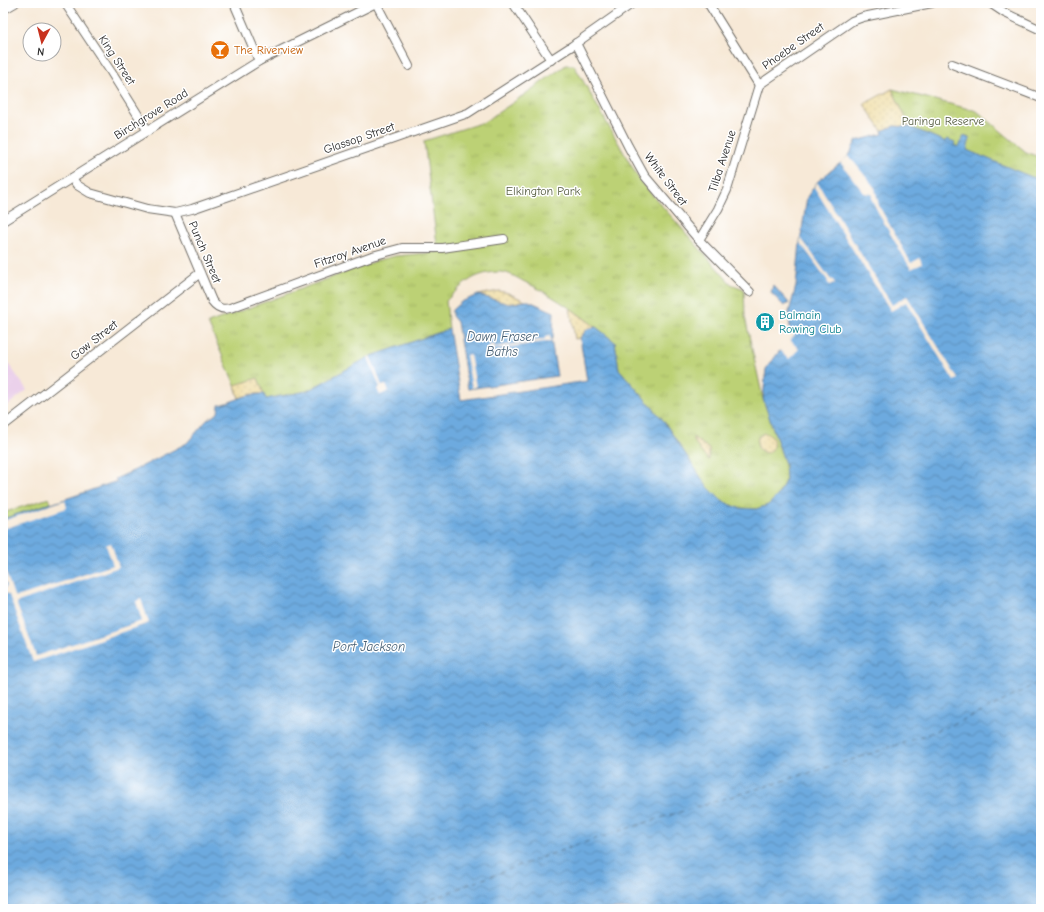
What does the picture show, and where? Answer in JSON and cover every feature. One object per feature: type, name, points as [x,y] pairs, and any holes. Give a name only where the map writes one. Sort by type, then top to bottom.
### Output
[{"type":"street","points":[[3,10],[15,3]]},
{"type":"street","name":"King Street","points":[[64,3],[111,72],[148,131]]},
{"type":"street","points":[[234,3],[259,61]]},
{"type":"street","points":[[376,3],[409,66]]},
{"type":"street","name":"Birchgrove Road","points":[[3,221],[259,61],[376,3]]},
{"type":"street","points":[[513,3],[551,60]]},
{"type":"street","name":"Glassop Street","points":[[72,178],[77,185],[90,193],[147,209],[175,213],[192,209],[468,113],[551,60],[633,3]]},
{"type":"street","points":[[708,3],[758,85]]},
{"type":"street","name":"Phoebe Street","points":[[758,85],[842,27],[863,17],[932,3]]},
{"type":"street","points":[[990,3],[1005,13],[1041,30]]},
{"type":"street","name":"White Street","points":[[576,43],[644,175],[699,240],[750,292]]},
{"type":"street","points":[[952,64],[1041,98]]},
{"type":"street","name":"Tilba Avenue","points":[[699,240],[718,209],[725,194],[758,85]]},
{"type":"street","name":"Punch Street","points":[[175,213],[212,301]]},
{"type":"street","name":"Fitzroy Avenue","points":[[212,301],[222,309],[230,308],[372,256],[402,248],[442,248],[504,238]]},
{"type":"street","name":"Gow Street","points":[[3,426],[200,273]]},
{"type":"shaded area","points":[[3,356],[27,390],[3,409]]},
{"type":"green space","name":"Elkington Park","points":[[566,65],[574,65],[640,181],[731,284],[744,289],[745,317],[763,399],[785,464],[786,479],[778,495],[768,505],[756,509],[739,508],[722,501],[706,485],[663,420],[619,369],[615,342],[559,301],[536,287],[504,272],[489,273],[475,277],[463,285],[446,301],[449,329],[369,357],[307,391],[266,399],[252,394],[239,398],[235,385],[208,323],[379,260],[395,256],[438,252],[424,141],[484,122]]},
{"type":"green space","name":"Paringa Reserve","points":[[892,89],[977,111],[1026,152],[1041,158],[1041,181],[966,150],[970,138],[964,136],[960,148],[910,127]]},
{"type":"green space","points":[[49,498],[51,503],[3,519],[3,513]]},
{"type":"sand","points":[[892,89],[910,127],[894,126],[882,131],[864,104]]},
{"type":"sand","points":[[499,291],[508,293],[525,301],[509,304],[478,295]]},
{"type":"sand","points":[[570,308],[596,327],[587,329],[580,338],[575,339]]},
{"type":"sand","points":[[258,378],[264,394],[252,394],[239,398],[235,385]]},
{"type":"sand","points":[[764,433],[773,438],[772,450],[766,453],[760,450],[757,444],[758,437]]},
{"type":"sand","points":[[693,437],[709,449],[709,460],[701,452]]},
{"type":"water","name":"Port Jackson","points":[[894,126],[910,127],[946,142],[947,139],[955,142],[954,145],[959,147],[964,136],[970,139],[967,150],[1041,181],[1041,909],[3,909],[3,519],[117,481],[115,479],[187,443],[207,420],[218,413],[219,405],[251,395],[264,394],[266,399],[307,391],[369,357],[449,329],[461,400],[587,381],[580,338],[587,329],[596,327],[615,342],[619,369],[663,420],[706,485],[722,501],[739,508],[756,509],[768,505],[778,495],[786,479],[785,464],[763,399],[766,369],[790,337],[789,312],[796,286],[800,242],[807,197],[817,182],[849,156],[856,141],[883,134],[882,131]]},
{"type":"water","points":[[773,285],[789,303],[784,306],[771,293]]},
{"type":"water","name":"Dawn Fraser Baths","points":[[478,295],[509,304],[529,301],[554,312],[553,338],[551,339],[557,376],[468,389],[457,322],[452,316],[452,310],[461,302]]},
{"type":"pier","points":[[849,156],[875,188],[879,206],[911,263],[920,258],[922,264],[911,269],[880,216],[872,200],[872,194],[864,193],[840,162]]},
{"type":"pier","points":[[817,182],[892,305],[907,296],[958,379],[954,381],[906,302],[891,311],[814,187]]},
{"type":"pier","points":[[801,238],[831,280],[832,279],[835,283],[834,284],[833,283],[830,285],[827,282],[828,281],[800,242]]},
{"type":"pier","points":[[788,328],[795,335],[790,340],[799,349],[789,359],[779,350],[788,337]]},
{"type":"pier","points":[[550,336],[551,341],[490,350],[489,345],[494,344],[495,347],[545,339],[545,337]]},
{"type":"pier","points":[[466,355],[470,355],[476,387],[472,388]]},
{"type":"pier","points":[[370,356],[382,386],[386,385],[389,391],[380,395],[377,389],[380,387],[368,357]]},
{"type":"pier","points":[[65,500],[67,508],[3,529],[3,521]]},
{"type":"pier","points":[[111,543],[119,567],[18,602],[17,605],[36,656],[142,621],[136,601],[141,599],[149,623],[33,662],[9,595],[6,593],[3,594],[3,590],[7,586],[3,576],[3,563],[14,596],[17,597],[113,565],[106,545]]},
{"type":"ferry route","points":[[407,909],[509,869],[596,839],[909,741],[977,714],[1041,680]]},
{"type":"place","name":"The Riverview","points":[[220,50]]},
{"type":"place","name":"Balmain Rowing Club","points":[[765,322]]}]
